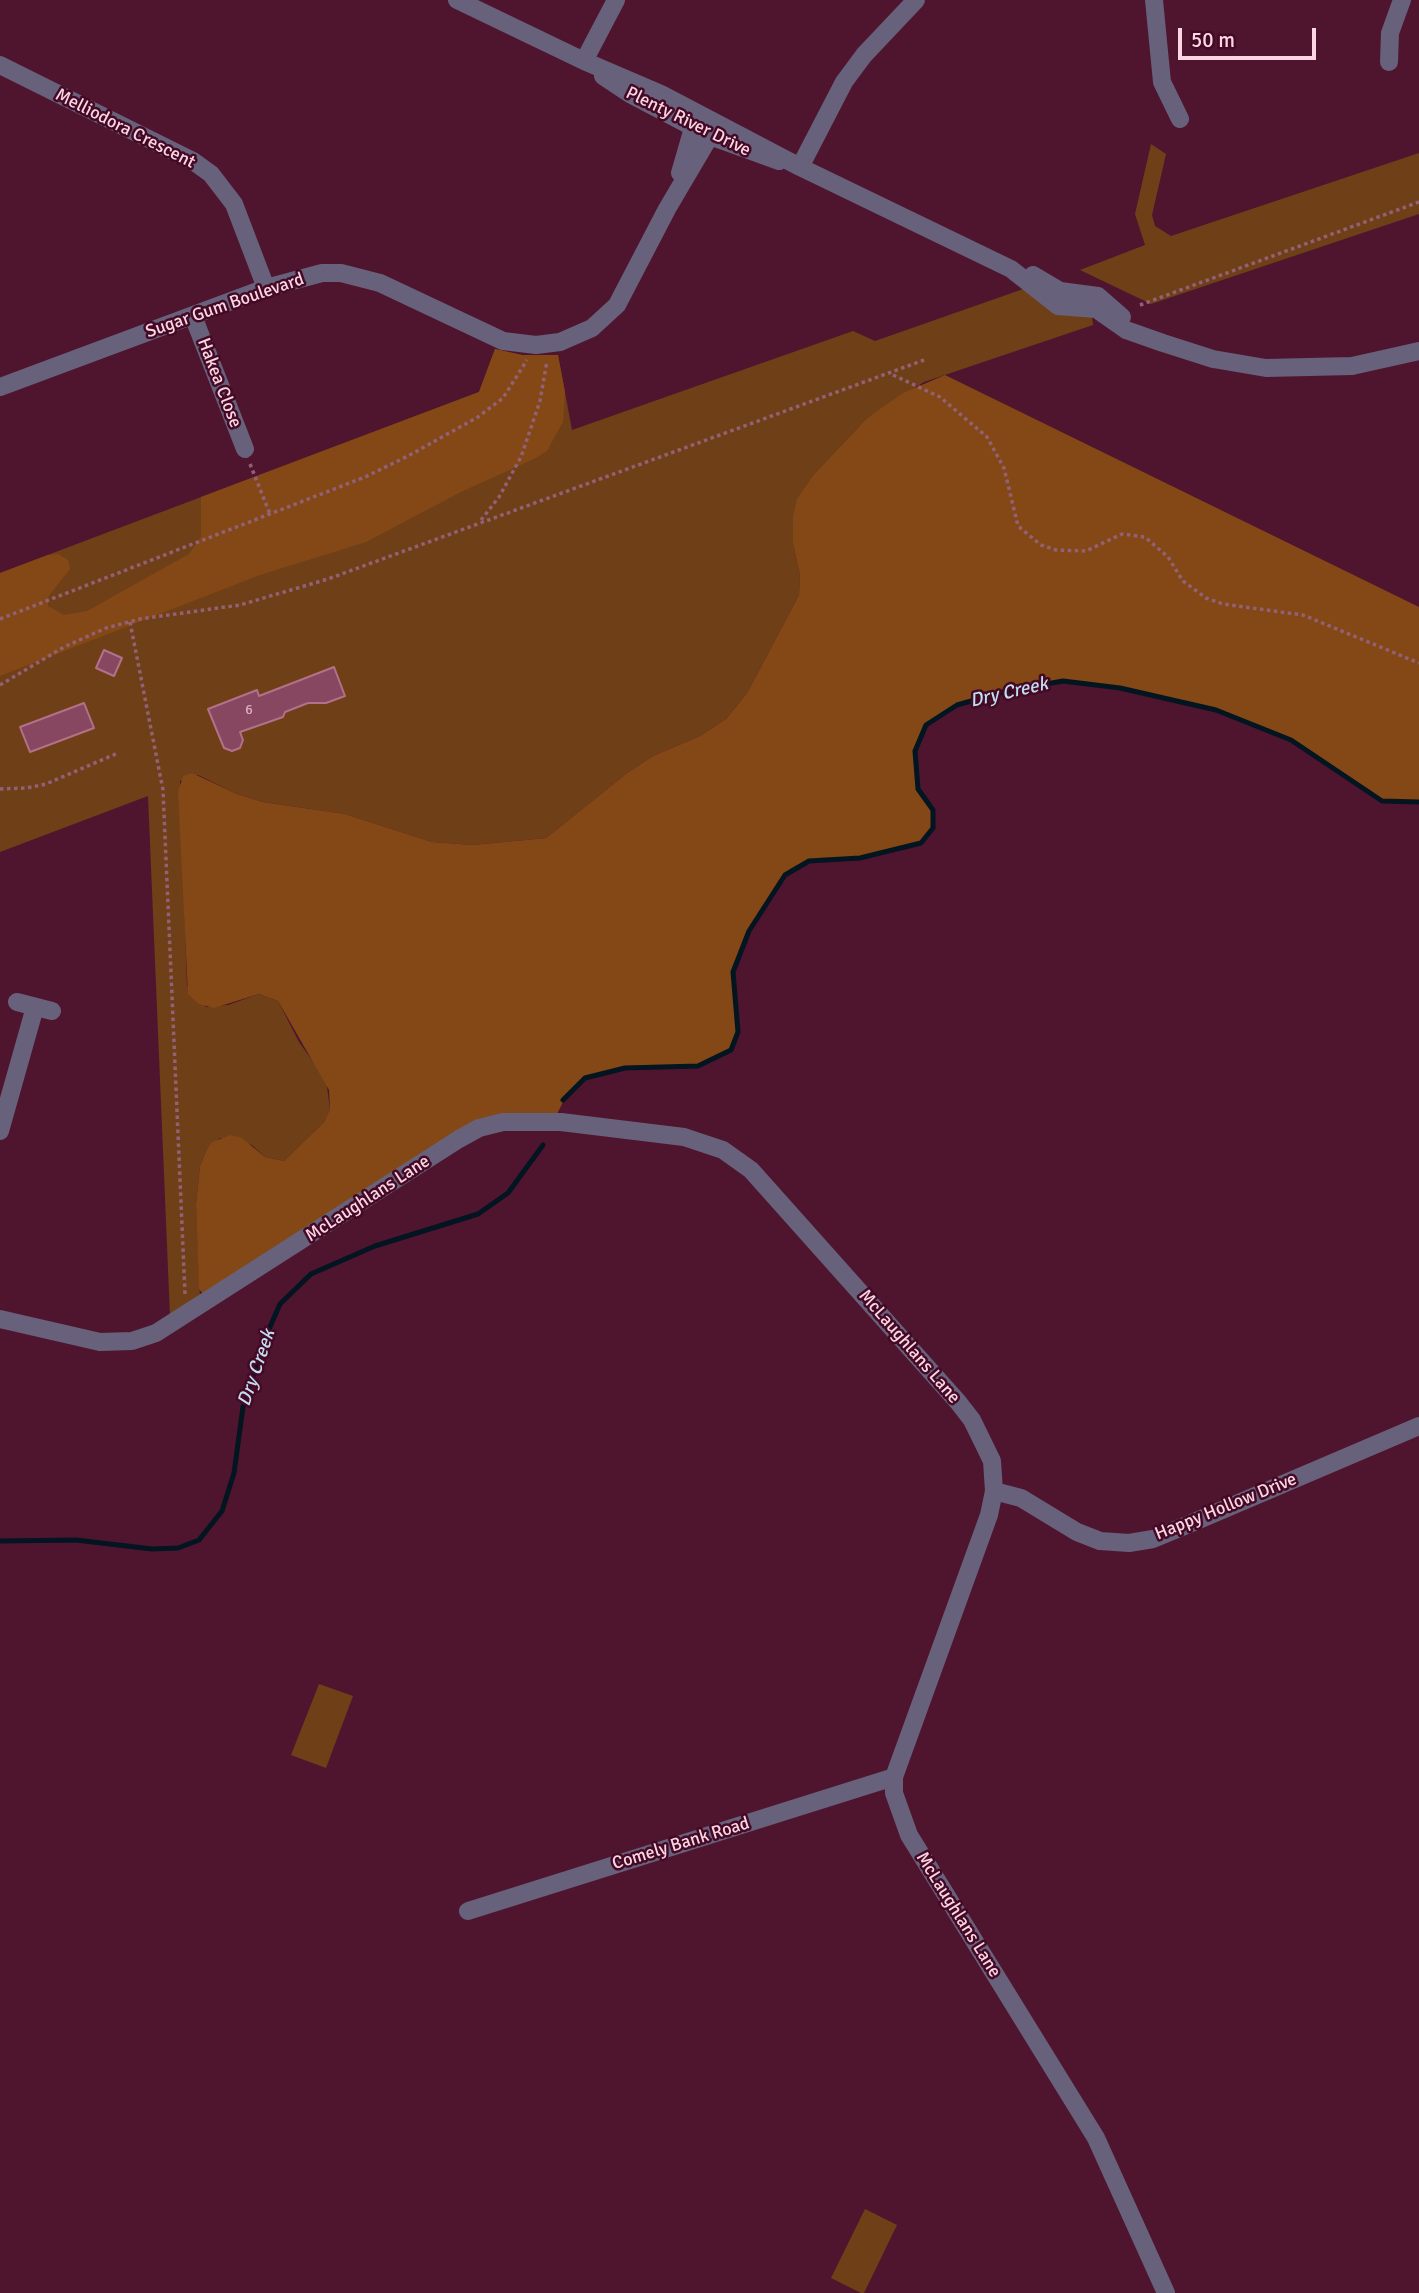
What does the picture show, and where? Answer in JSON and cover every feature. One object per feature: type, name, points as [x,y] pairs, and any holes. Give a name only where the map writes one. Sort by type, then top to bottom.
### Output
[{"type":"street","name":"Plenty River Drive","points":[[457,0],[584,61],[632,80],[800,167],[1011,269],[1058,306],[1096,309],[1126,330],[1213,359],[1266,368],[1352,366],[1419,351]]},
{"type":"street","points":[[584,61],[616,0]]},
{"type":"street","points":[[800,167],[834,98],[854,68],[916,0]]},
{"type":"street","points":[[1154,0],[1163,82],[1180,119]]},
{"type":"street","points":[[1389,62],[1390,33],[1402,0]]},
{"type":"street","name":"Plenty River Drive","points":[[584,61],[630,94],[693,128],[758,156],[800,167]]},
{"type":"street","name":"Melliodora Crescent","points":[[0,65],[193,162],[211,174],[234,204],[266,288]]},
{"type":"street","points":[[542,345],[592,328],[617,305],[667,209],[710,136],[709,118],[693,128],[667,209]]},
{"type":"street","name":"Sugar Gum Boulevard","points":[[0,387],[266,288],[322,273],[361,277],[503,341],[542,345]]},
{"type":"street","name":"Hakea Close","points":[[193,316],[245,449]]},
{"type":"street","points":[[0,1131],[34,1007]]},
{"type":"street","name":"McLaughlans Lane","points":[[0,1319],[74,1339],[116,1343],[156,1333],[479,1128],[524,1120],[695,1139],[723,1150],[751,1170],[958,1402],[972,1420],[992,1461],[994,1491],[975,1558],[894,1777],[894,1793],[909,1835],[1096,2138],[1166,2293]]},
{"type":"street","name":"Happy Hollow Drive","points":[[994,1491],[1021,1498],[1077,1532],[1100,1541],[1153,1539],[1419,1426]]},
{"type":"street","name":"Comely Bank Road","points":[[468,1911],[894,1777]]},
{"type":"path","points":[[1140,305],[1419,202]]},
{"type":"path","points":[[0,619],[365,477],[478,417],[503,398],[542,345]]},
{"type":"path","points":[[480,522],[499,497],[520,457],[540,401],[542,345]]},
{"type":"path","points":[[0,685],[64,647],[106,628],[240,605],[405,553],[480,522],[924,360]]},
{"type":"path","points":[[891,374],[940,397],[988,437],[999,453],[1018,526],[1041,545],[1056,550],[1086,551],[1122,534],[1145,537],[1168,557],[1183,581],[1206,598],[1223,604],[1303,615],[1419,663]]},
{"type":"path","points":[[245,449],[270,514]]},
{"type":"path","points":[[131,622],[163,790],[184,1290],[189,1314]]},
{"type":"path","points":[[0,789],[47,784],[118,752]]},
{"type":"shaded area","points":[[1151,144],[1166,154],[1152,215],[1155,226],[1171,236],[1419,153],[1419,214],[1151,304],[1080,270],[1145,245],[1135,214]]},
{"type":"shaded area","points":[[1029,287],[1092,316],[1093,325],[924,382],[867,418],[815,473],[793,517],[793,544],[800,575],[799,595],[747,693],[726,719],[700,736],[653,756],[627,773],[546,838],[473,845],[432,842],[345,814],[263,802],[237,794],[198,775],[180,781],[187,986],[206,1007],[228,1005],[259,994],[278,1001],[299,1042],[326,1080],[330,1109],[324,1122],[284,1161],[265,1157],[252,1145],[220,1138],[207,1149],[200,1166],[196,1204],[200,1299],[170,1316],[148,796],[0,852],[0,573],[479,392],[495,349],[522,355],[558,355],[572,430],[853,331],[875,341]]},
{"type":"shaded area","points":[[495,349],[522,355],[558,355],[565,392],[563,422],[547,451],[366,542],[260,575],[0,676],[0,573],[48,555],[58,554],[68,560],[70,569],[48,597],[48,606],[64,615],[87,611],[189,554],[201,537],[201,497],[479,392]]},
{"type":"shaded area","points":[[945,375],[1419,607],[1419,802],[1382,801],[1291,740],[1216,710],[1120,688],[1063,681],[1007,691],[957,705],[927,725],[915,751],[918,789],[933,810],[933,828],[921,843],[860,858],[809,861],[785,875],[749,931],[733,972],[738,1032],[731,1050],[698,1066],[625,1068],[585,1078],[564,1100],[557,1114],[515,1113],[492,1117],[203,1294],[199,1289],[196,1204],[200,1166],[207,1149],[212,1142],[231,1135],[242,1138],[265,1157],[284,1161],[324,1122],[330,1109],[329,1090],[278,1001],[259,994],[214,1008],[199,1004],[188,994],[178,792],[183,776],[192,773],[237,794],[263,802],[345,814],[432,842],[473,845],[546,838],[627,773],[653,756],[700,736],[726,719],[747,693],[799,595],[800,575],[793,544],[793,517],[797,499],[815,473],[867,418],[903,393]]},
{"type":"shaded area","points":[[319,1684],[353,1696],[326,1768],[291,1755]]},
{"type":"shaded area","points":[[865,2209],[897,2225],[864,2293],[861,2293],[831,2278]]},
{"type":"building","points":[[104,650],[122,658],[114,676],[96,668]]},
{"type":"building","points":[[334,667],[345,696],[326,703],[308,703],[285,712],[283,717],[240,732],[243,740],[240,748],[232,751],[224,748],[208,709],[257,690],[259,696]]},
{"type":"building","points":[[84,703],[94,728],[30,752],[20,727]]},
{"type":"waterway","name":"Dry Creek","points":[[563,1100],[585,1078],[625,1068],[698,1066],[731,1050],[738,1032],[733,972],[749,931],[785,875],[809,861],[860,858],[921,843],[933,828],[933,810],[918,789],[915,751],[926,725],[957,705],[1007,691],[1063,681],[1120,688],[1216,710],[1291,740],[1382,801],[1419,802]]},
{"type":"waterway","name":"Dry Creek","points":[[0,1541],[76,1540],[152,1549],[178,1548],[199,1540],[222,1511],[234,1473],[243,1407],[266,1336],[280,1304],[311,1274],[375,1246],[478,1214],[508,1193],[543,1145]]}]
